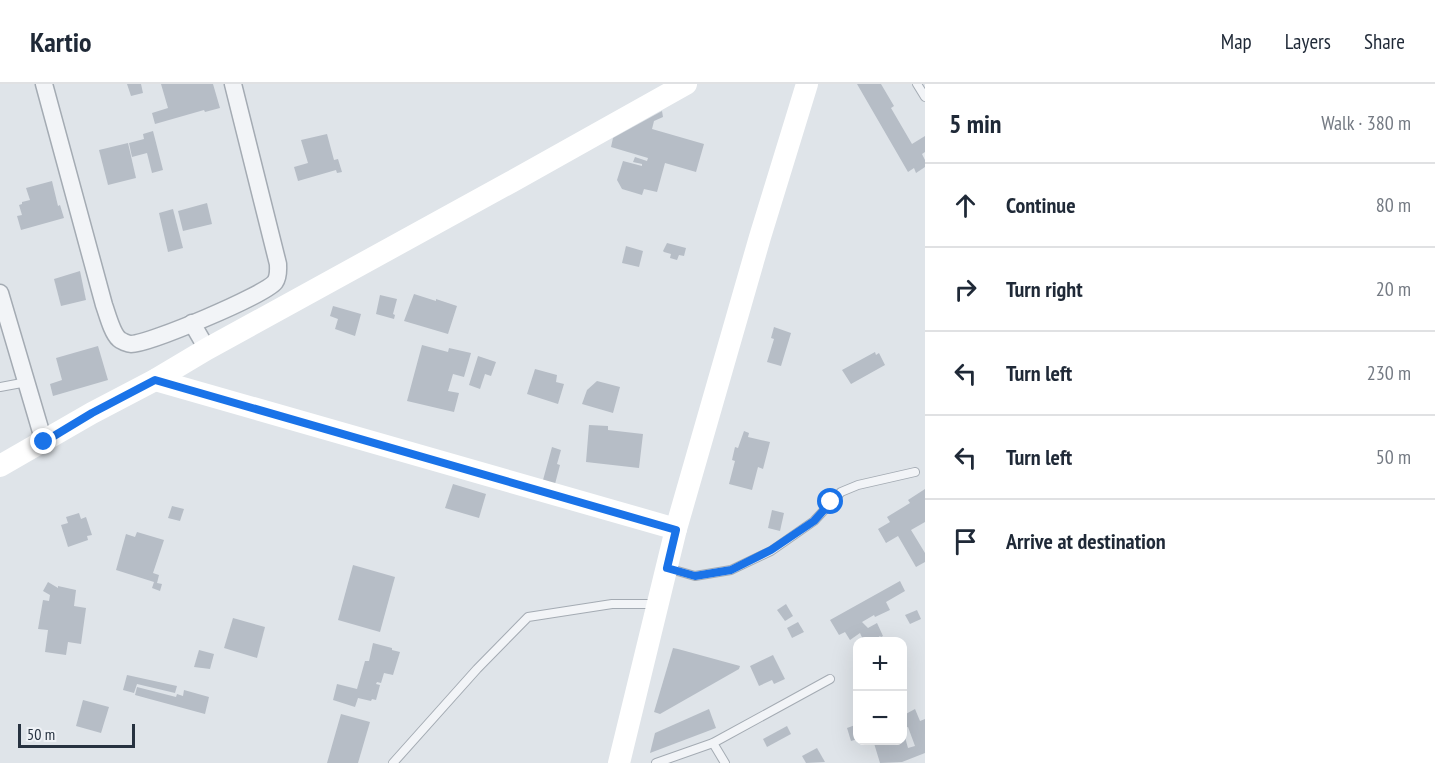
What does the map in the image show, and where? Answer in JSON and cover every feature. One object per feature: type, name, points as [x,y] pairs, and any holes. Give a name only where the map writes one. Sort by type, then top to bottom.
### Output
[{"type":"street","points":[[44,84],[104,305],[114,332],[119,339],[130,344],[192,323],[258,294],[271,286],[278,276],[278,264],[233,84]]},
{"type":"street","points":[[0,466],[686,84]]},
{"type":"street","points":[[619,763],[676,530],[760,237],[807,84]]},
{"type":"street","points":[[0,293],[44,442]]},
{"type":"street","points":[[192,323],[207,349]]},
{"type":"street","points":[[155,380],[676,530]]},
{"type":"lane","points":[[917,84],[925,97]]},
{"type":"lane","points":[[0,387],[27,382]]},
{"type":"lane","points":[[667,568],[695,576],[731,570],[771,550],[814,521],[841,492],[858,485],[915,472]]},
{"type":"lane","points":[[393,763],[477,669],[528,617],[612,604],[658,604]]},
{"type":"lane","points":[[656,763],[713,743],[830,679]]},
{"type":"lane","points":[[713,743],[725,763]]},
{"type":"building","points":[[127,84],[141,84],[143,93],[131,96]]},
{"type":"building","points":[[161,84],[213,84],[220,108],[205,112],[204,110],[155,124],[152,113],[168,108]]},
{"type":"building","points":[[857,84],[881,84],[894,106],[891,108],[912,144],[925,136],[925,152],[922,154],[925,167],[916,173],[914,168],[908,172]]},
{"type":"building","points":[[662,111],[663,117],[654,121],[652,129],[704,144],[696,172],[665,163],[657,192],[644,189],[642,195],[622,189],[617,180],[623,161],[642,166],[642,164],[633,162],[635,157],[647,161],[648,158],[611,147],[613,138]]},
{"type":"building","points":[[153,131],[163,170],[152,173],[147,153],[132,157],[129,143],[144,139],[143,134]]},
{"type":"building","points":[[327,134],[334,160],[338,159],[342,172],[337,173],[336,170],[298,181],[294,167],[308,163],[301,140]]},
{"type":"building","points":[[128,143],[136,178],[108,185],[99,150]]},
{"type":"building","points":[[52,181],[58,206],[60,205],[64,218],[21,230],[17,216],[22,215],[19,205],[30,200],[26,188]]},
{"type":"building","points":[[207,203],[212,224],[183,231],[178,211]]},
{"type":"building","points":[[173,209],[183,248],[168,252],[159,213]]},
{"type":"building","points":[[667,243],[686,248],[684,256],[679,255],[677,260],[670,258],[671,254],[663,251]]},
{"type":"building","points":[[626,246],[643,251],[639,267],[622,263]]},
{"type":"building","points":[[80,271],[86,300],[61,306],[54,279]]},
{"type":"building","points":[[414,294],[457,306],[448,334],[404,321]]},
{"type":"building","points":[[380,295],[397,299],[394,319],[376,314]]},
{"type":"building","points":[[333,306],[361,314],[355,336],[335,329],[338,319],[330,316]]},
{"type":"building","points":[[774,327],[791,333],[781,366],[767,362],[774,339],[771,338]]},
{"type":"building","points":[[422,345],[448,352],[449,348],[471,353],[464,377],[453,374],[448,391],[459,393],[454,412],[407,401]]},
{"type":"building","points":[[98,346],[108,380],[53,396],[50,384],[62,380],[56,358]]},
{"type":"building","points":[[875,352],[876,355],[879,353],[885,365],[851,384],[842,370]]},
{"type":"building","points":[[478,356],[496,362],[491,376],[485,374],[480,389],[469,385]]},
{"type":"building","points":[[535,369],[557,375],[556,382],[564,384],[558,404],[527,394]]},
{"type":"building","points":[[597,381],[620,387],[613,413],[582,404],[587,390]]},
{"type":"building","points":[[589,425],[608,426],[608,430],[643,434],[639,468],[586,462]]},
{"type":"building","points":[[744,431],[749,433],[748,437],[770,442],[763,469],[758,467],[752,490],[729,484],[735,461],[732,460],[735,447],[738,448]]},
{"type":"building","points":[[552,447],[561,450],[555,484],[543,480]]},
{"type":"building","points":[[453,484],[486,494],[479,518],[445,508]]},
{"type":"building","points":[[925,489],[925,522],[911,530],[925,553],[925,562],[916,567],[898,536],[886,543],[878,529],[890,522],[887,517],[910,503],[908,500]]},
{"type":"building","points":[[172,506],[184,509],[180,521],[168,518]]},
{"type":"building","points":[[772,510],[784,513],[780,531],[768,528]]},
{"type":"building","points":[[79,513],[81,519],[86,517],[92,535],[87,536],[88,540],[68,547],[61,525],[68,523],[66,517]]},
{"type":"building","points":[[137,532],[164,540],[153,573],[159,575],[157,583],[162,584],[160,591],[152,588],[154,582],[116,570],[126,534],[135,537]]},
{"type":"building","points":[[353,565],[395,577],[380,632],[338,620]]},
{"type":"building","points":[[900,581],[905,591],[886,602],[890,610],[862,622],[868,628],[877,623],[883,636],[881,637],[862,637],[860,633],[850,640],[845,632],[839,635],[830,620]]},
{"type":"building","points":[[48,582],[58,588],[58,586],[76,590],[74,606],[86,608],[81,644],[68,642],[66,655],[45,652],[48,630],[38,629],[43,600],[49,601],[50,595],[43,591]]},
{"type":"building","points":[[786,604],[793,616],[785,621],[777,610]]},
{"type":"building","points":[[917,610],[921,619],[910,624],[905,615]]},
{"type":"building","points":[[233,618],[265,627],[257,658],[224,648]]},
{"type":"building","points":[[798,622],[804,632],[792,638],[787,628]]},
{"type":"building","points":[[373,643],[400,652],[393,675],[384,673],[381,683],[376,684],[380,685],[376,700],[358,698],[355,707],[333,700],[337,684],[357,689],[365,661],[369,661]]},
{"type":"building","points":[[673,648],[740,666],[739,669],[660,714],[654,712]]},
{"type":"building","points":[[199,650],[214,654],[210,669],[194,667]]},
{"type":"building","points":[[773,655],[785,679],[774,684],[772,680],[759,686],[750,666]]},
{"type":"building","points":[[127,675],[177,686],[175,693],[137,684],[134,693],[123,690]]},
{"type":"building","points":[[137,687],[176,697],[177,694],[183,696],[184,690],[209,697],[205,714],[135,695]]},
{"type":"building","points":[[83,700],[109,707],[101,733],[76,726]]},
{"type":"building","points":[[709,709],[716,728],[650,753],[655,733]]},
{"type":"building","points":[[915,709],[920,721],[925,719],[925,753],[902,762],[880,763],[875,745],[907,744],[908,748],[915,746],[907,727],[907,713]]},
{"type":"building","points":[[341,714],[370,722],[358,763],[327,763]]},
{"type":"building","points":[[787,726],[791,734],[767,747],[763,739]]},
{"type":"building","points":[[853,726],[853,740],[851,741],[847,728]]},
{"type":"building","points":[[817,748],[825,762],[806,763],[802,756]]},
{"type":"route","points":[[44,442],[92,413],[155,380],[676,530],[667,568],[695,576],[731,570],[771,550],[814,521],[831,502]]}]
